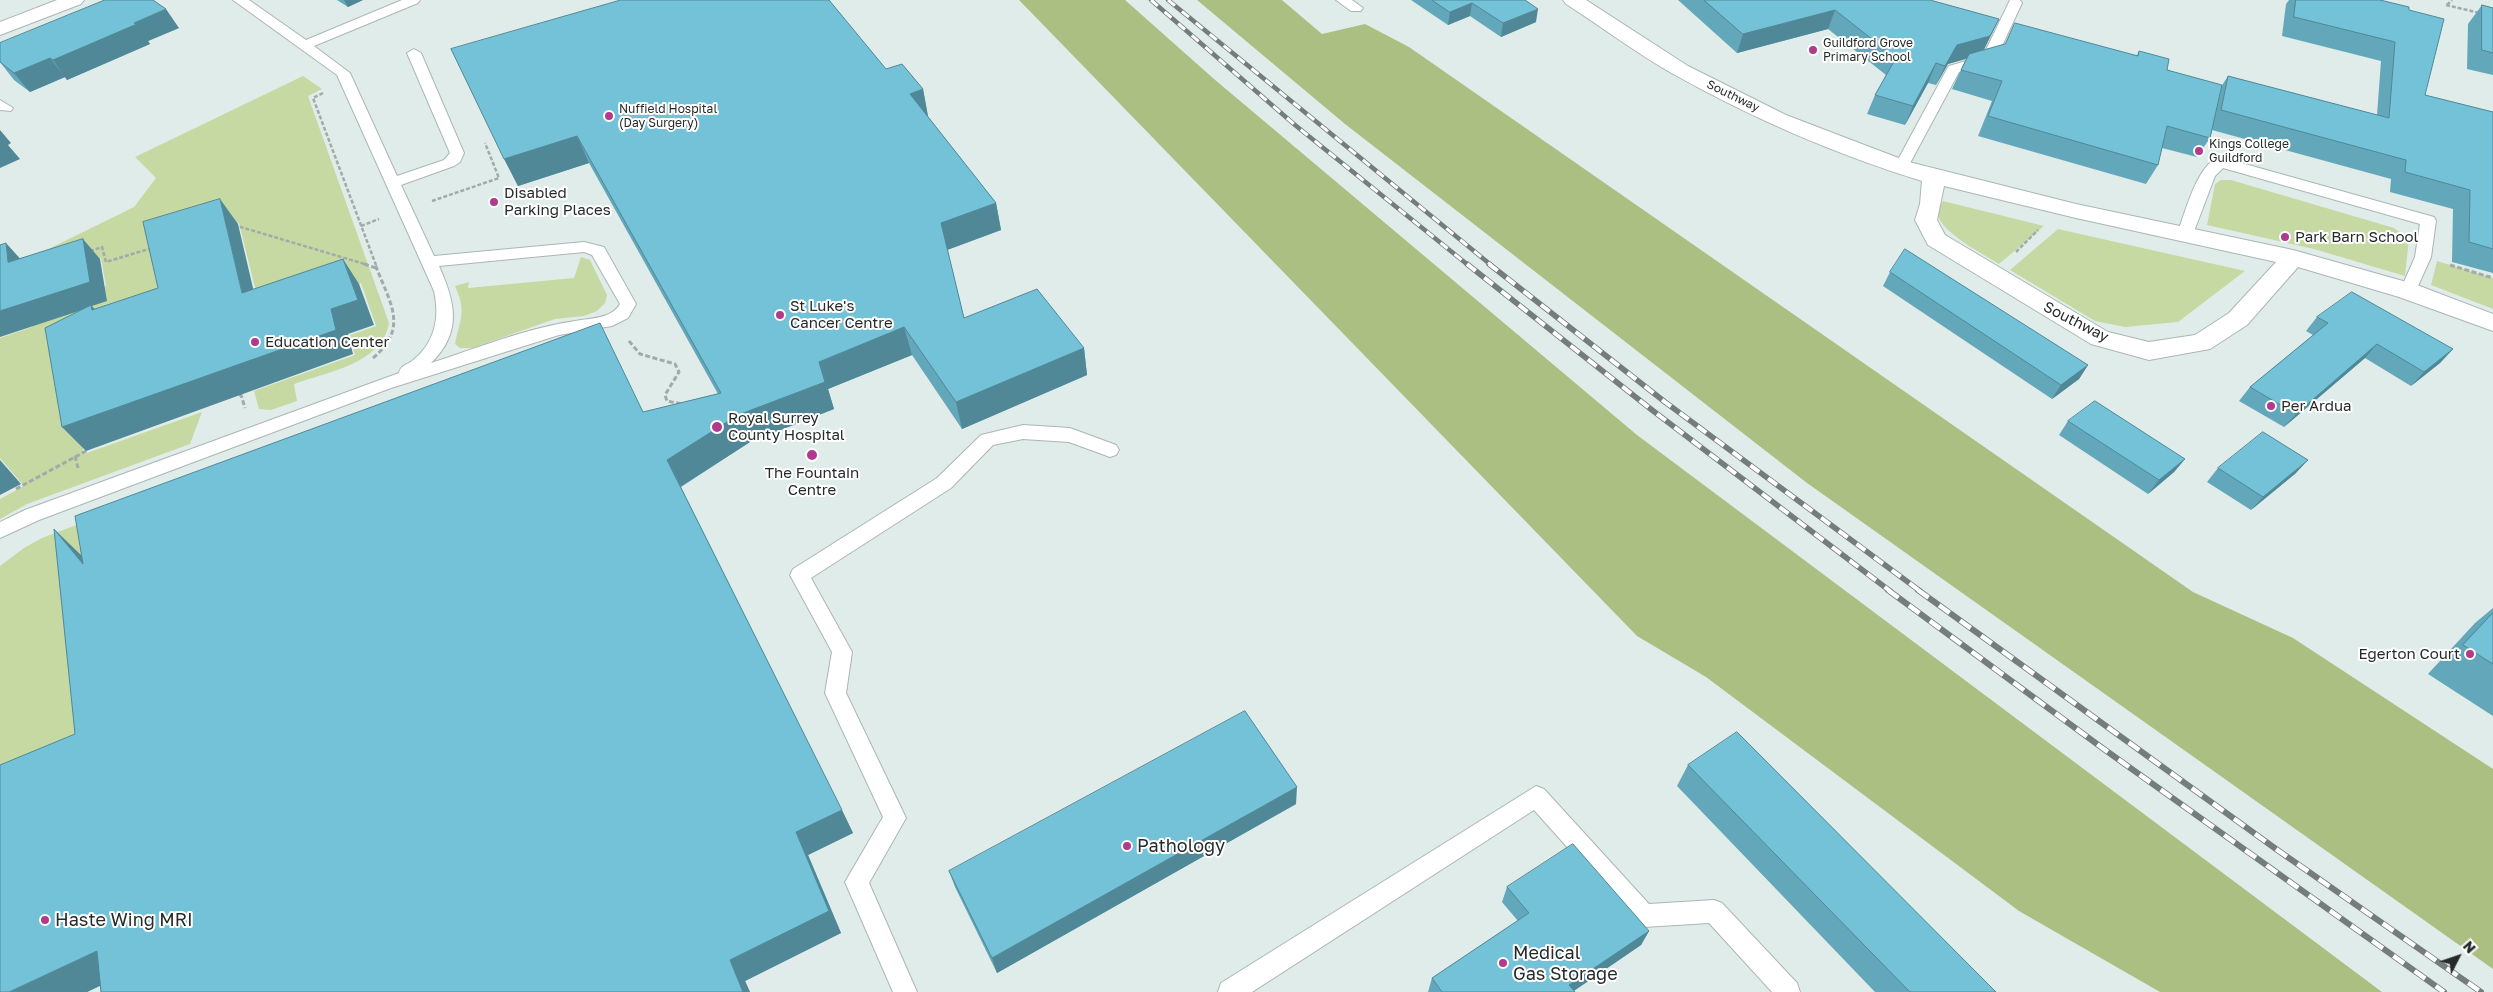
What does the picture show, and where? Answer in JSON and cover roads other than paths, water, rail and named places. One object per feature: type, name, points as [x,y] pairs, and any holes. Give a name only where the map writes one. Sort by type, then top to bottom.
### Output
[{"type":"street","points":[[0,29],[74,0]]},
{"type":"street","name":"Southway","points":[[1573,0],[1681,70],[1779,119],[1902,167],[1934,177],[2059,207],[2292,258],[2408,291],[2493,323]]},
{"type":"street","name":"Southway","points":[[1934,177],[1931,204],[1926,220],[1936,240],[2100,338],[2149,352],[2201,343],[2238,319],[2292,258]]},
{"type":"lane","points":[[240,0],[343,73],[447,305],[446,323],[438,346],[420,365],[385,384]]},
{"type":"lane","points":[[306,45],[412,0]]},
{"type":"lane","points":[[1343,0],[1356,8]]},
{"type":"lane","points":[[1902,167],[1954,69],[1989,59],[2015,3]]},
{"type":"lane","points":[[392,183],[448,163],[455,159],[457,154],[414,53]]},
{"type":"lane","points":[[2185,234],[2208,174],[2220,162],[2428,221],[2422,257],[2408,291]]},
{"type":"lane","points":[[0,531],[32,514],[385,384],[558,329],[606,322],[622,314],[628,304],[598,251],[584,247],[429,262]]},
{"type":"lane","points":[[905,992],[857,882],[895,818],[835,693],[842,652],[800,575],[944,482],[987,440],[1023,432],[1070,435],[1110,450]]},
{"type":"lane","points":[[1230,992],[1536,796],[1644,916],[1714,911],[1788,992]]},
{"type":"railway","points":[[1151,0],[1295,125],[1468,265]]},
{"type":"railway","points":[[1168,0],[1491,265]]},
{"type":"railway","points":[[1467,264],[1652,410],[1890,591]]},
{"type":"railway","points":[[1489,264],[1665,402],[1920,591]]},
{"type":"railway","points":[[1888,590],[2101,747],[2444,992]]},
{"type":"railway","points":[[1918,590],[2276,849],[2481,992]]},
{"type":"place","name":"Guildford Grove Primary School","points":[[1813,50]]},
{"type":"place","name":"Nuffield Hospital (Day Surgery)","points":[[609,116]]},
{"type":"place","name":"Kings College Guildford","points":[[2199,151]]},
{"type":"place","name":"Disabled Parking Places","points":[[494,202]]},
{"type":"place","name":"Park Barn School","points":[[2285,237]]},
{"type":"place","name":"St Luke's Cancer Centre","points":[[780,315]]},
{"type":"place","name":"Education Center","points":[[255,342]]},
{"type":"place","name":"Per Ardua","points":[[2271,406]]},
{"type":"place","name":"Royal Surrey County Hospital","points":[[717,427]]},
{"type":"place","name":"The Fountain Centre","points":[[812,455]]},
{"type":"place","name":"Egerton Court","points":[[2470,654]]},
{"type":"place","name":"Pathology","points":[[1127,846]]},
{"type":"place","name":"Haste Wing MRI","points":[[45,920]]},
{"type":"place","name":"Medical Gas Storage","points":[[1503,963]]}]
